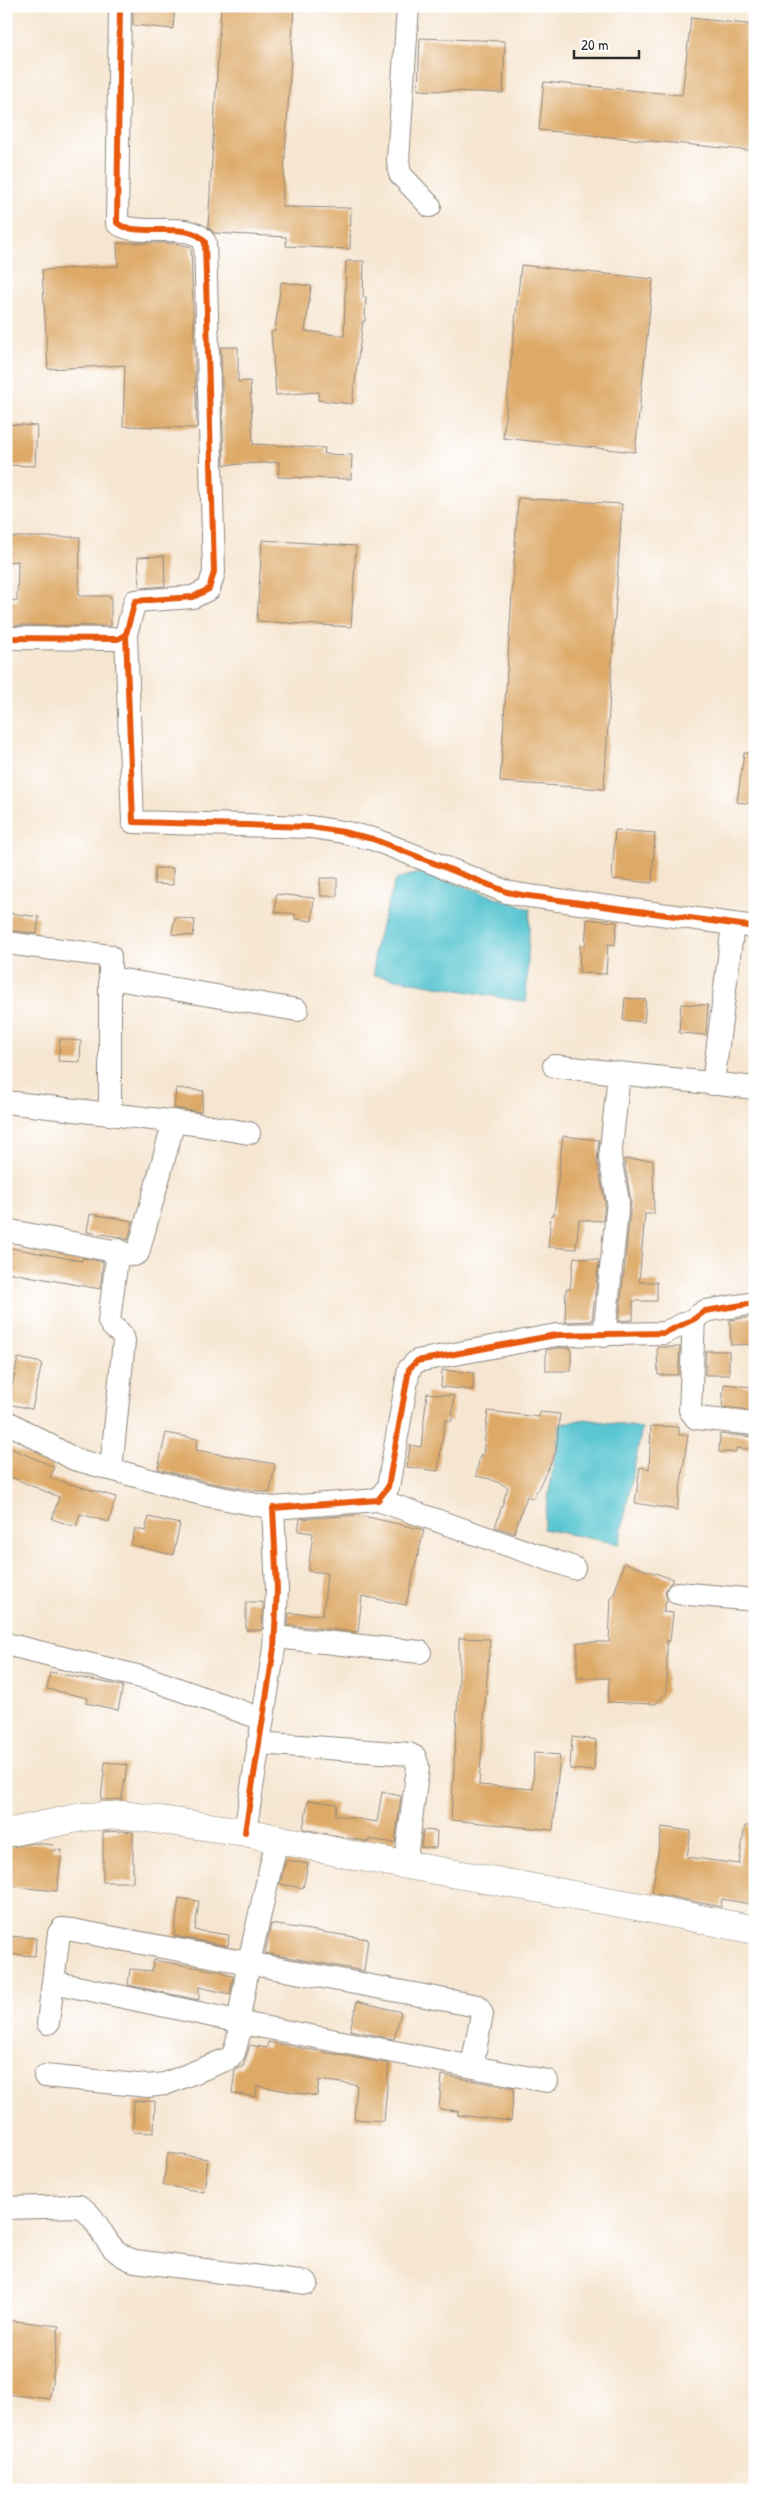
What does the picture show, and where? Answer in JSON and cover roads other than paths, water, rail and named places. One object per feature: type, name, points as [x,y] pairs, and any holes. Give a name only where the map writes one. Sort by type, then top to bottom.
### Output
[{"type":"street","points":[[120,6],[117,223],[128,228],[194,232],[205,242],[214,572],[209,589],[197,596],[135,601],[126,634],[133,822],[311,827],[343,832],[374,839],[522,895],[744,926],[713,1084]]},
{"type":"street","points":[[408,6],[398,161],[400,174],[430,206]]},
{"type":"street","points":[[6,638],[118,639],[126,634]]},
{"type":"street","points":[[6,942],[108,954],[112,963],[110,1113]]},
{"type":"street","points":[[111,978],[298,1010]]},
{"type":"street","points":[[554,1066],[755,1088]]},
{"type":"street","points":[[604,1336],[618,1201],[610,1158],[619,1074]]},
{"type":"street","points":[[6,1102],[174,1121],[249,1133]]},
{"type":"street","points":[[6,1230],[118,1250],[134,1255],[138,1253],[174,1121]]},
{"type":"street","points":[[111,1469],[124,1342],[122,1334],[109,1321],[118,1250]]},
{"type":"street","points":[[378,1500],[388,1487],[408,1373],[414,1363],[556,1335],[604,1336],[664,1333],[694,1320],[705,1311],[755,1303]]},
{"type":"street","points":[[694,1320],[690,1410],[696,1418],[755,1424]]},
{"type":"street","points":[[6,1421],[74,1459],[201,1494],[273,1508],[378,1500],[574,1568]]},
{"type":"street","points":[[245,1832],[275,1637],[277,1590],[273,1508]]},
{"type":"street","points":[[678,1593],[755,1600]]},
{"type":"street","points":[[275,1637],[420,1652]]},
{"type":"street","points":[[6,1644],[153,1680],[262,1719]]},
{"type":"street","points":[[258,1743],[409,1754],[415,1757],[418,1767],[405,1865]]},
{"type":"street","points":[[6,1833],[82,1817],[125,1815],[245,1832],[405,1865],[641,1907],[755,1930]]},
{"type":"street","points":[[45,2076],[148,2086],[164,2084],[230,2058],[234,2053],[241,2022],[249,1962],[277,1838]]},
{"type":"street","points":[[48,2023],[59,1933],[62,1929],[249,1962],[478,2006],[482,2014],[472,2066]]},
{"type":"street","points":[[53,1982],[241,2022],[547,2081]]},
{"type":"street","points":[[6,2208],[79,2206],[86,2210],[115,2252],[135,2260],[307,2283]]},
{"type":"water","points":[[423,872],[530,909],[526,1002],[374,975],[374,950],[396,879]]},
{"type":"water","points":[[585,1419],[642,1428],[619,1544],[543,1529],[560,1424]]}]
